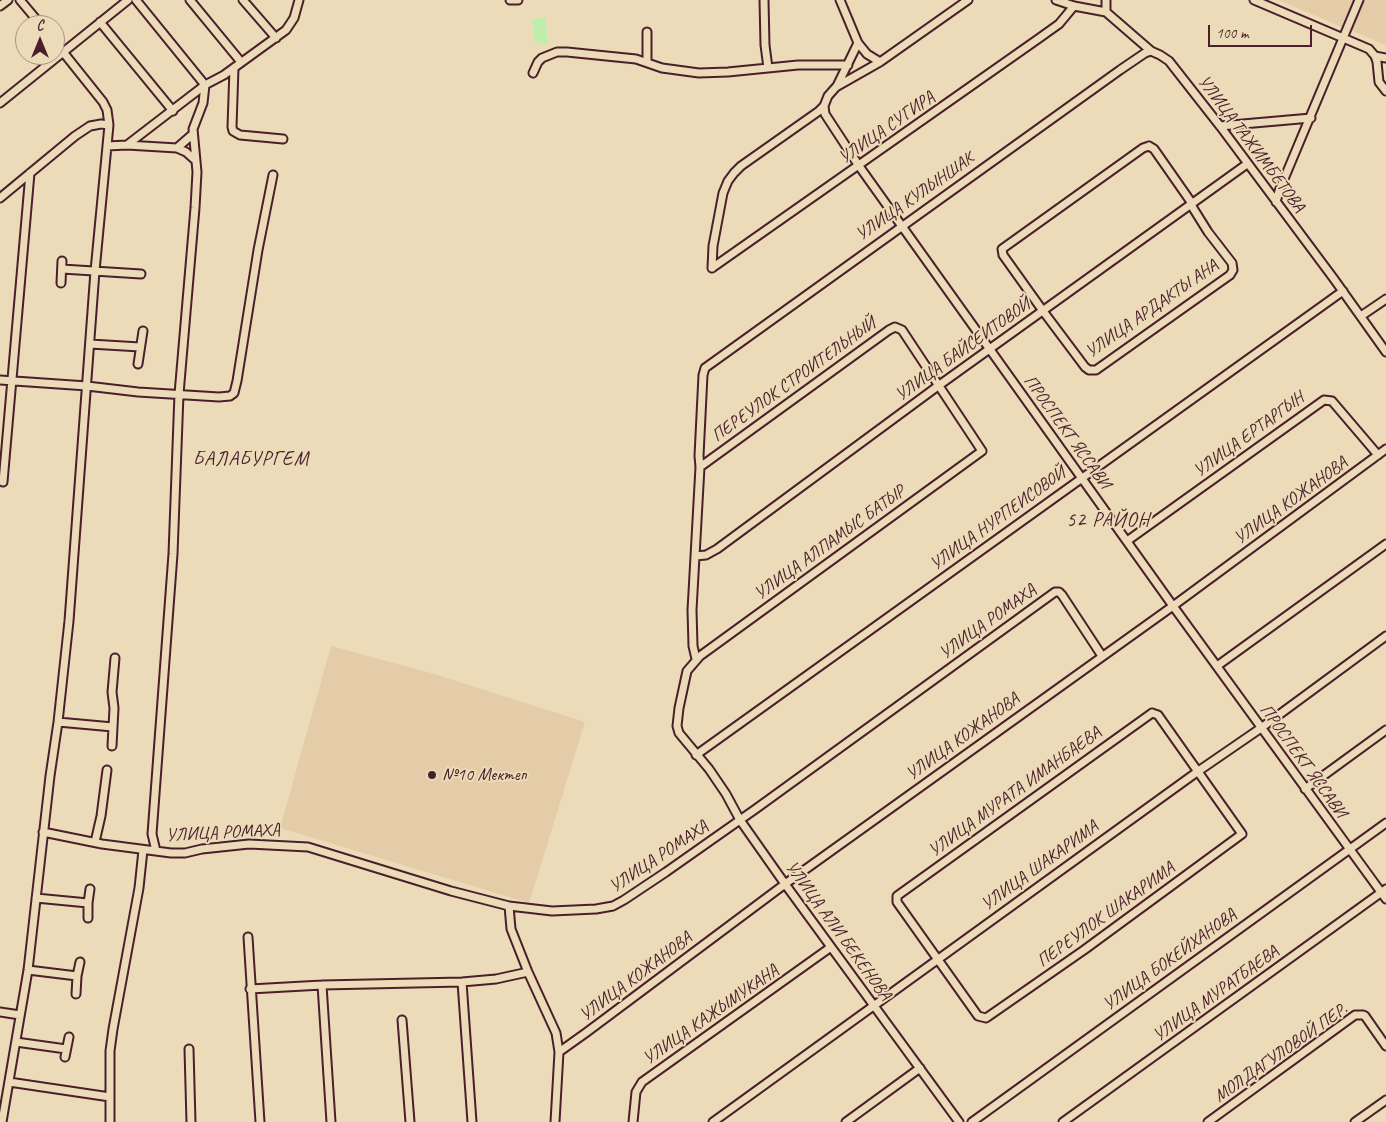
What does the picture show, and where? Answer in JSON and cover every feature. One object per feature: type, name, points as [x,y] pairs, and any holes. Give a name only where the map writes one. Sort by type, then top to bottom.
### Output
[{"type":"street","points":[[0,6],[8,0]]},
{"type":"street","points":[[20,0],[33,15]]},
{"type":"street","points":[[65,50],[128,0]]},
{"type":"street","points":[[136,0],[205,86],[203,104],[195,123],[193,134],[197,172],[194,233],[179,394],[173,554],[152,834],[156,851]]},
{"type":"street","points":[[190,0],[241,62]]},
{"type":"street","points":[[244,0],[276,38]]},
{"type":"street","points":[[127,145],[205,86],[234,68],[286,30],[294,18],[298,0]]},
{"type":"street","points":[[510,0],[518,0]]},
{"type":"street","points":[[764,0],[765,45],[768,68]]},
{"type":"street","points":[[840,0],[858,43],[867,54],[880,62]]},
{"type":"street","points":[[836,87],[880,62],[968,0]]},
{"type":"street","points":[[1056,0],[1074,6],[1106,12],[1106,0]]},
{"type":"street","points":[[1254,0],[1369,49],[1376,56],[1386,58]]},
{"type":"street","points":[[1276,202],[1360,0]]},
{"type":"street","name":"УЛИЦА СУГИРА","points":[[824,106],[741,166],[728,181],[723,193],[713,246],[712,268],[1059,24],[1074,6]]},
{"type":"street","name":"УЛИЦА ТАЖИМБЕТОВА","points":[[1106,12],[1151,51],[1173,65],[1342,290],[1386,352]]},
{"type":"street","points":[[100,22],[173,111]]},
{"type":"street","points":[[647,32],[647,62]]},
{"type":"street","points":[[824,106],[828,96],[836,87],[848,65],[858,43]]},
{"type":"street","name":"УЛИЦА КУЛЫНШАК","points":[[700,467],[703,371],[708,364],[1120,70],[1151,51]]},
{"type":"street","points":[[533,72],[542,58],[557,52],[636,59],[662,68],[699,73],[798,65],[848,65]]},
{"type":"street","points":[[2,1122],[28,970],[69,621],[109,124],[104,102],[65,54]]},
{"type":"street","points":[[1376,56],[1379,82],[1386,91]]},
{"type":"street","points":[[0,103],[47,65]]},
{"type":"street","points":[[234,68],[233,131],[240,135],[283,139]]},
{"type":"street","name":"ПРОСПЕКТ ЯССАВИ","points":[[824,106],[825,114],[901,226],[1349,850],[1385,894]]},
{"type":"street","points":[[1220,126],[1310,118]]},
{"type":"street","points":[[0,198],[75,136],[90,126],[109,124]]},
{"type":"street","points":[[177,148],[193,134]]},
{"type":"street","points":[[107,146],[127,145],[177,148],[186,152],[195,160]]},
{"type":"street","name":"УЛИЦА АРДАКТЫ АНА","points":[[1146,146],[1154,149],[1192,204],[1192,208],[1208,232],[1232,263],[1233,270],[1230,275],[1093,371],[1085,367],[1043,311],[1003,255],[1002,249],[1146,146]]},
{"type":"street","name":"УЛИЦА БАЙСЕИТОВОЙ","points":[[695,556],[706,555],[717,550],[938,386],[1248,164]]},
{"type":"street","points":[[3,482],[30,173]]},
{"type":"street","points":[[0,380],[87,386],[138,392],[228,397],[234,393],[258,250],[273,175]]},
{"type":"street","points":[[61,282],[62,261]]},
{"type":"street","points":[[62,269],[141,274]]},
{"type":"street","name":"УЛИЦА НУРПЕИСОВОЙ","points":[[696,755],[1342,290]]},
{"type":"street","points":[[1361,316],[1386,299]]},
{"type":"street","name":"ПЕРЕУЛОК СТРОИТЕЛЬНЫЙ","points":[[700,467],[892,328],[900,328],[938,386]]},
{"type":"street","points":[[138,364],[143,331]]},
{"type":"street","points":[[90,344],[140,347]]},
{"type":"street","name":"УЛИЦА АЛПАМЫС БАТЫР","points":[[696,659],[982,452],[938,386]]},
{"type":"street","name":"УЛИЦА ЕРТАРГЫН","points":[[1128,541],[1324,400],[1332,401],[1378,455]]},
{"type":"street","name":"УЛИЦА КОЖАНОВА","points":[[558,1052],[785,884],[1173,606],[1386,449]]},
{"type":"street","points":[[696,659],[693,646],[692,610],[700,467]]},
{"type":"street","points":[[1217,666],[1386,544]]},
{"type":"street","name":"УЛИЦА РОМАХА","points":[[43,832],[143,850],[185,853],[249,844],[308,848],[451,891],[509,906],[534,910],[596,910],[612,906],[624,900],[666,872],[1055,592],[1062,594],[1102,656]]},
{"type":"street","name":"УЛИЦА ШАКАРИМА","points":[[713,1122],[1197,772],[1262,728],[1386,636]]},
{"type":"street","points":[[112,746],[112,692],[115,658]]},
{"type":"street","name":"УЛИЦА АЛИ БЕКЕНОВА","points":[[696,659],[688,672],[679,708],[677,726],[679,733],[726,794],[740,820],[785,884],[959,1122]]},
{"type":"street","name":"УЛИЦА МУРАТА ИМАНБАЕВА","points":[[938,959],[897,902],[897,896],[1152,713],[1158,716],[1197,772]]},
{"type":"street","points":[[58,722],[113,727]]},
{"type":"street","points":[[1305,789],[1386,730]]},
{"type":"street","points":[[95,842],[101,816],[107,770]]},
{"type":"street","name":"ПЕРЕУЛОК ШАКАРИМА","points":[[938,959],[978,1016],[986,1018],[1084,950],[1242,834],[1197,772]]},
{"type":"street","name":"УЛИЦА БОКЕЙХАНОВА","points":[[972,1122],[1386,823]]},
{"type":"street","points":[[110,1122],[110,1051],[137,896],[143,850]]},
{"type":"street","points":[[88,918],[90,889]]},
{"type":"street","name":"УЛИЦА МУРАТБАЕВА","points":[[1063,1122],[1385,894]]},
{"type":"street","points":[[36,898],[88,903]]},
{"type":"street","points":[[509,906],[511,929],[528,972],[553,1025],[558,1052],[555,1122]]},
{"type":"street","points":[[248,937],[260,1122]]},
{"type":"street","name":"УЛИЦА КАЖЫМУКАНА","points":[[633,1122],[636,1092],[642,1082],[831,948]]},
{"type":"street","points":[[76,994],[80,962]]},
{"type":"street","points":[[28,970],[77,976]]},
{"type":"street","points":[[250,989],[322,985],[462,982],[496,979],[528,972]]},
{"type":"street","points":[[462,982],[472,1122]]},
{"type":"street","points":[[322,985],[332,1122]]},
{"type":"street","points":[[0,1012],[20,1015]]},
{"type":"street","name":"МОЛДАГУЛОВОЙ ПЕР.","points":[[1208,1122],[1355,1015],[1366,1016],[1386,1046]]},
{"type":"street","points":[[402,1020],[410,1122]]},
{"type":"street","points":[[16,1042],[66,1053],[69,1037]]},
{"type":"street","points":[[189,1049],[191,1122]]},
{"type":"street","points":[[846,1122],[920,1068]]},
{"type":"street","points":[[9,1082],[110,1097]]},
{"type":"street","points":[[1355,1122],[1386,1100]]},
{"type":"shaded area","points":[[1278,0],[1386,0],[1386,45],[1328,21]]},
{"type":"shaded area","name":"№10 Мектеп","points":[[331,646],[431,673],[585,722],[529,903],[280,828]]},
{"type":"green space","points":[[545,18],[548,43],[535,44],[532,19]]},
{"type":"place","name":"№10 Мектеп","points":[[432,775]]},
{"type":"district","name":"БАЛАБУРГЕМ","points":[[251,460]]},
{"type":"district","name":"52 РАЙОН","points":[[1108,521]]}]
